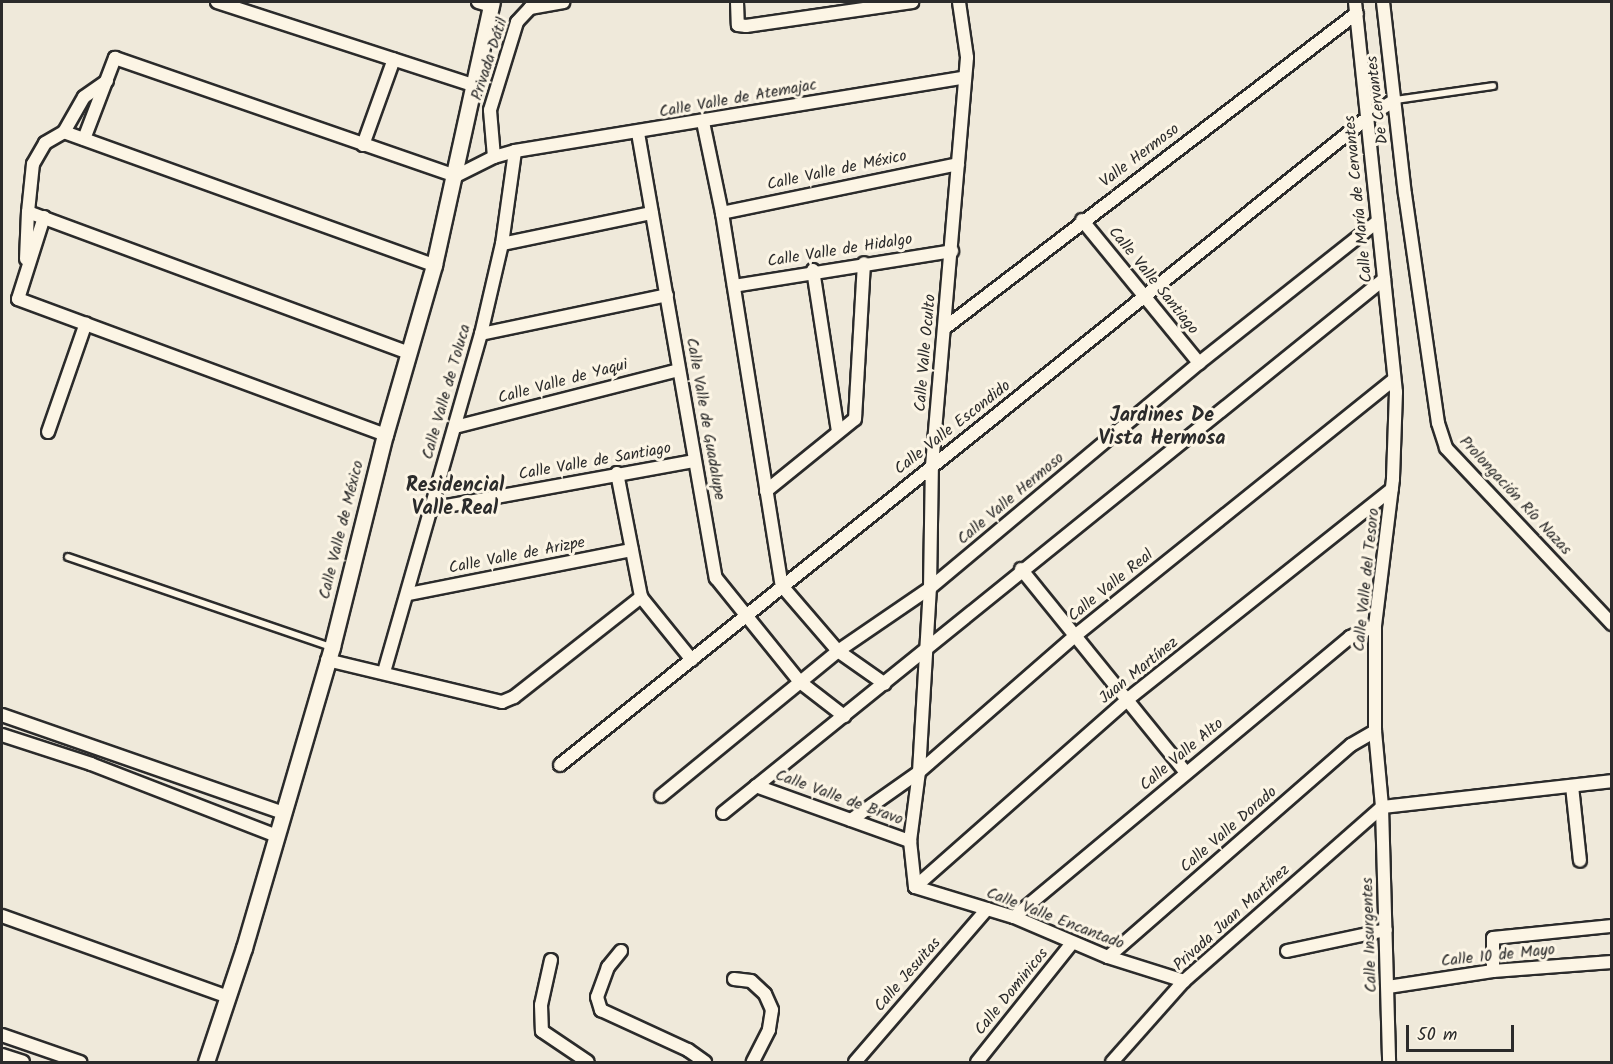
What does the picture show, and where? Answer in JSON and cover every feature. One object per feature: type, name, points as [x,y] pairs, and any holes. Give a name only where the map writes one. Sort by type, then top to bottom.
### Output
[{"type":"street","points":[[217,2],[476,86]]},
{"type":"street","name":"Privada Dátil","points":[[494,157],[490,110],[517,22],[530,8],[562,2]]},
{"type":"street","points":[[737,2],[738,25],[746,26],[912,2]]},
{"type":"street","name":"Calle Valle Oculto","points":[[915,887],[910,841],[919,772],[930,588],[932,466],[946,327],[967,57],[959,2]]},
{"type":"street","name":"De Cervantes","points":[[1383,2],[1405,194]]},
{"type":"street","name":"Calle Valle de México","points":[[206,1062],[277,836],[329,654],[385,435],[434,265],[476,86],[487,3]]},
{"type":"street","name":"Calle María de Cervantes","points":[[1356,7],[1395,386]]},
{"type":"street","name":"Valle Hermoso","points":[[946,327],[1356,7]]},
{"type":"street","points":[[84,139],[115,58],[456,176]]},
{"type":"street","points":[[363,145],[394,59]]},
{"type":"street","name":"Calle Valle de Atemajac","points":[[456,176],[494,157],[516,152],[638,134],[965,77]]},
{"type":"street","points":[[25,275],[33,164],[45,143],[64,132],[84,97],[106,81]]},
{"type":"street","name":"Calle Valle Escondido","points":[[560,765],[1367,118],[1395,100]]},
{"type":"street","points":[[703,122],[722,213],[782,586],[838,651],[885,684]]},
{"type":"street","points":[[64,132],[434,265]]},
{"type":"street","name":"Calle Valle de Guadalupe","points":[[638,134],[716,578],[800,682],[844,716]]},
{"type":"street","name":"Calle Valle de Toluca","points":[[384,672],[409,594],[429,509],[481,334],[502,244],[516,152]]},
{"type":"street","name":"Calle Valle de México","points":[[722,213],[958,164]]},
{"type":"street","name":"Prolongación Río Nazas","points":[[1405,194],[1438,423],[1446,448],[1611,624]]},
{"type":"street","points":[[28,212],[408,353]]},
{"type":"street","points":[[502,244],[652,213]]},
{"type":"street","points":[[44,217],[18,299],[385,435]]},
{"type":"street","name":"Calle Valle Santiago","points":[[1082,220],[1199,363]]},
{"type":"street","name":"Calle Valle Hermoso","points":[[661,796],[838,651],[930,588],[1199,363],[1378,221]]},
{"type":"street","name":"Calle Valle de Hidalgo","points":[[734,286],[813,270],[952,250]]},
{"type":"street","points":[[766,491],[855,419],[864,263]]},
{"type":"street","points":[[813,270],[838,432]]},
{"type":"street","points":[[723,813],[926,652],[1022,569],[1384,279]]},
{"type":"street","points":[[481,334],[666,295]]},
{"type":"street","points":[[48,432],[86,323]]},
{"type":"street","name":"Calle Valle de Yaqui","points":[[455,427],[679,370]]},
{"type":"street","name":"Calle Valle del Tesoro","points":[[1382,807],[1375,732],[1376,626],[1392,489],[1395,386]]},
{"type":"street","name":"Calle Valle Real","points":[[851,820],[919,772],[1076,635],[1395,386]]},
{"type":"street","name":"Calle Valle de Santiago","points":[[429,509],[617,473],[695,461]]},
{"type":"street","points":[[617,473],[641,597],[692,660]]},
{"type":"street","name":"Juan Martínez","points":[[915,887],[1128,699],[1392,489]]},
{"type":"street","name":"Calle Valle de Arizpe","points":[[409,594],[632,550]]},
{"type":"street","points":[[1022,569],[1186,773]]},
{"type":"street","points":[[329,654],[384,672],[502,702],[514,697],[641,597]]},
{"type":"street","name":"Calle Valle Alto","points":[[1014,918],[1350,637],[1376,626]]},
{"type":"street","points":[[2,715],[283,813]]},
{"type":"street","points":[[15,740],[21,721]]},
{"type":"street","name":"Calle Valle Dorado","points":[[1108,957],[1351,745],[1375,732]]},
{"type":"street","points":[[2,735],[91,764],[277,836]]},
{"type":"street","points":[[1382,807],[1611,782]]},
{"type":"street","name":"Calle Valle de Bravo","points":[[756,786],[910,841]]},
{"type":"street","points":[[1572,786],[1580,861]]},
{"type":"street","name":"Calle Insurgentes","points":[[1382,807],[1389,1062]]},
{"type":"street","name":"Privada Juan Martínez","points":[[1112,1062],[1184,981],[1382,807]]},
{"type":"street","name":"Calle Valle Encantado","points":[[915,887],[1014,918],[1108,957],[1184,981]]},
{"type":"street","name":"Calle Jesuitas","points":[[855,1062],[987,909]]},
{"type":"street","points":[[2,916],[228,997]]},
{"type":"street","points":[[1494,971],[1493,938],[1611,926]]},
{"type":"street","points":[[1287,951],[1386,930]]},
{"type":"street","name":"Calle Dominicos","points":[[977,1062],[1072,943]]},
{"type":"street","points":[[621,951],[608,967],[597,997],[601,1010],[705,1062]]},
{"type":"street","points":[[551,960],[542,1005],[542,1031],[588,1062]]},
{"type":"street","name":"Calle 10 de Mayo","points":[[1388,987],[1494,971],[1611,962]]},
{"type":"street","points":[[734,979],[751,981],[765,994],[772,1010],[769,1030],[753,1062]]},
{"type":"street","points":[[2,1035],[80,1062]]},
{"type":"street","points":[[2,1055],[23,1062]]},
{"type":"lane","points":[[1395,100],[1492,86]]},
{"type":"lane","points":[[68,557],[329,654]]},
{"type":"district","name":"Jardines De Vista Hermosa","points":[[1162,428]]},
{"type":"district","name":"Residencial Valle Real","points":[[455,498]]}]
